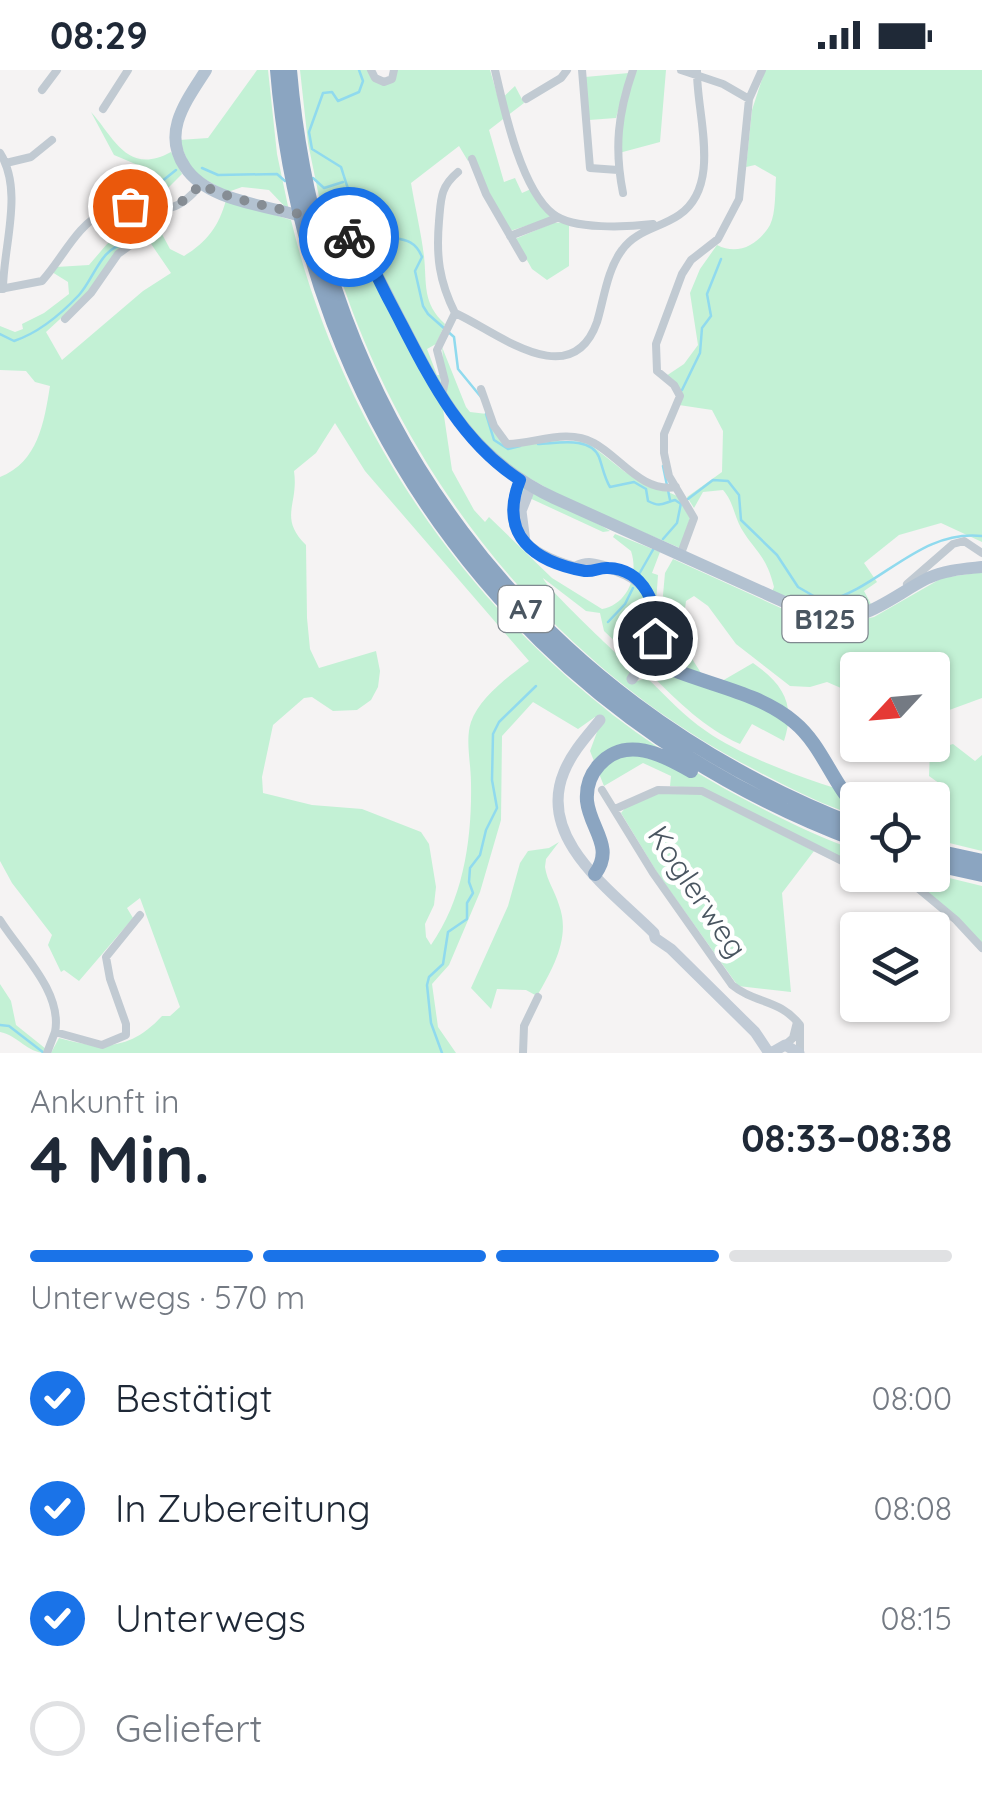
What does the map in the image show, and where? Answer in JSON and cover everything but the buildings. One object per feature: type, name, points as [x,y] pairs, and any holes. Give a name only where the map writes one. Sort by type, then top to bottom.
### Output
[{"type":"highway","name":"A7","points":[[277,70],[291,177],[340,343],[376,422],[418,493],[472,568],[528,630],[604,699],[657,738],[745,791],[840,833]]},
{"type":"highway","name":"A7","points":[[290,70],[320,269],[393,426],[453,521],[515,597],[568,651],[662,726],[745,776],[840,818]]},
{"type":"highway","points":[[647,657],[677,673],[782,712],[803,730],[840,788]]},
{"type":"highway","points":[[596,874],[604,859],[604,846],[589,811],[587,792],[596,769],[613,754],[631,749],[649,751],[715,784],[745,791]]},
{"type":"highway","points":[[950,854],[982,861]]},
{"type":"highway","points":[[950,868],[982,875]]},
{"type":"main road","name":"B125","points":[[206,70],[176,122],[176,148],[182,164],[200,184],[328,225],[356,243],[439,394],[481,449],[525,483],[820,618],[852,618],[939,574],[982,567]]},
{"type":"street","points":[[42,90],[57,70]]},
{"type":"street","points":[[103,109],[128,70]]},
{"type":"street","points":[[372,70],[375,78],[384,82],[392,78],[394,70]]},
{"type":"street","points":[[495,70],[533,188],[557,218]]},
{"type":"street","points":[[526,99],[562,78],[567,70]]},
{"type":"street","points":[[582,70],[590,168],[618,170]]},
{"type":"street","points":[[622,192],[616,141],[618,118],[633,70]]},
{"type":"street","points":[[682,70],[723,84],[749,99]]},
{"type":"street","points":[[671,488],[663,443],[678,402],[678,390],[657,372],[656,344],[687,264],[714,245],[739,198],[749,99],[762,70]]},
{"type":"street","points":[[458,172],[442,190],[436,239],[437,267],[455,313],[528,352],[547,355],[574,350],[594,328],[622,250],[634,238],[686,208],[703,177],[697,73]]},
{"type":"street","points":[[6,163],[31,156],[52,140]]},
{"type":"street","points":[[0,153],[6,163],[10,196],[1,289],[42,281],[71,240],[99,214],[123,206],[173,208],[186,201],[200,184]]},
{"type":"street","points":[[472,160],[486,194],[523,258]]},
{"type":"street","points":[[65,319],[91,294],[118,254],[143,236],[154,209]]},
{"type":"street","points":[[510,236],[557,218],[614,226],[657,224]]},
{"type":"street","points":[[439,394],[445,381],[438,350],[455,313]]},
{"type":"street","points":[[481,388],[494,426],[507,444],[544,438],[586,440],[626,470],[671,488],[686,500],[694,518],[680,556]]},
{"type":"street","points":[[525,483],[512,512],[516,531],[526,542],[549,560],[576,567],[590,563],[637,580],[651,597],[656,614],[655,638],[632,679]]},
{"type":"street","points":[[894,599],[953,544],[964,541],[982,553]]},
{"type":"street","points":[[600,720],[566,768],[558,801],[564,834],[596,874],[776,1049]]},
{"type":"street","name":"Koglerweg","points":[[602,790],[735,988],[782,1006],[797,1022]]},
{"type":"street","name":"Koglerweg","points":[[614,810],[658,790],[702,791],[840,860]]},
{"type":"street","points":[[922,892],[982,948]]},
{"type":"street","points":[[55,1032],[102,1045],[126,1035],[106,954],[140,915]]},
{"type":"street","points":[[0,920],[51,997],[57,1021],[47,1053]]},
{"type":"street","points":[[522,1053],[524,1026],[538,996]]},
{"type":"street","points":[[776,1049],[793,1038],[797,1022]]},
{"type":"street","points":[[797,1022],[802,1033],[799,1053]]},
{"type":"street","points":[[776,1049],[793,1046],[799,1053]]},
{"type":"green space","points":[[257,70],[268,70],[277,154],[289,211],[269,190],[242,187],[228,192],[192,172],[179,140],[208,138]]},
{"type":"green space","points":[[300,70],[369,70],[385,85],[397,70],[490,70],[499,101],[515,86],[524,103],[489,130],[504,182],[515,178],[522,193],[531,189],[551,218],[510,231],[470,158],[468,161],[459,146],[411,183],[427,293],[432,308],[445,324],[436,344],[427,349],[441,385],[374,264],[324,221],[308,143]]},
{"type":"green space","points":[[636,70],[666,70],[660,142],[619,153],[620,124]]},
{"type":"green space","points":[[765,70],[982,70],[982,542],[941,523],[899,535],[864,563],[877,582],[864,591],[872,606],[829,616],[771,594],[774,587],[767,567],[741,528],[723,490],[703,492],[694,508],[687,497],[722,472],[723,431],[712,410],[679,405],[682,400],[666,376],[684,364],[698,345],[690,293],[700,269],[717,245],[747,247],[760,238],[772,220],[776,177],[755,165],[746,167],[752,110]]},
{"type":"green space","points":[[629,73],[616,118],[589,120],[585,77]]},
{"type":"green space","points":[[91,112],[132,156],[156,158],[171,152],[182,174],[162,194],[157,207],[148,206],[152,171],[114,155]]},
{"type":"green space","points":[[226,200],[291,220],[318,311],[355,398],[400,480],[454,556],[515,627],[584,691],[659,748],[740,797],[840,844],[840,858],[703,789],[670,786],[671,776],[643,763],[604,786],[590,751],[597,732],[595,717],[578,729],[533,702],[502,736],[501,820],[480,892],[449,965],[432,984],[438,1027],[456,1053],[51,1053],[59,1038],[102,1045],[127,1041],[180,1007],[140,898],[127,908],[133,918],[79,981],[64,970],[61,972],[48,945],[52,935],[0,861],[0,477],[23,462],[31,451],[42,427],[50,386],[35,382],[26,371],[0,370],[0,326],[15,332],[23,329],[22,324],[69,294],[68,282],[52,272],[56,267],[89,265],[107,244],[132,226],[136,214],[132,209],[154,212],[153,219],[85,296],[46,332],[62,360],[143,291],[171,273],[145,235],[156,223],[170,249],[184,256],[216,225]],"holes":[[[335,423],[365,471],[529,661],[488,696],[471,722],[471,804],[464,867],[451,908],[431,945],[425,924],[434,905],[436,887],[429,844],[421,832],[362,809],[312,805],[263,793],[262,777],[273,725],[304,698],[312,697],[333,711],[357,710],[371,700],[378,687],[376,651],[319,668],[310,649],[306,545],[291,518],[294,471],[316,453]]]},
{"type":"green space","points":[[569,222],[569,266],[547,280],[532,269],[515,239],[553,223]]},
{"type":"green space","points":[[326,229],[360,254],[443,409],[452,470],[474,510],[485,522],[489,517],[552,578],[602,609],[625,595],[634,569],[631,551],[613,537],[615,534],[660,552],[652,573],[658,575],[655,616],[639,664],[604,631],[600,613],[586,611],[543,578],[634,670],[634,682],[647,678],[698,725],[743,752],[840,789],[840,809],[740,762],[666,716],[597,663],[535,604],[479,538],[429,467],[387,391],[353,312]]},
{"type":"green space","points":[[442,347],[466,407],[470,412],[487,414],[504,444],[542,440],[587,442],[625,472],[677,496],[690,518],[680,548],[568,500],[501,462],[446,398]]},
{"type":"green space","points":[[515,483],[610,531],[603,532],[510,489]]},
{"type":"green space","points":[[673,559],[805,619],[834,626],[874,617],[942,578],[982,572],[982,698],[950,710],[950,652],[840,652],[840,688],[827,682],[810,687],[790,686],[736,644],[708,606],[694,596],[686,601],[679,655],[651,669],[648,663],[659,639],[665,573]]},
{"type":"green space","points":[[689,654],[701,673],[722,681],[753,663],[772,679],[787,706],[784,741],[752,724],[740,744],[727,738],[693,714],[651,675]]},
{"type":"green space","points":[[950,745],[975,761],[982,755],[982,851],[950,843],[950,782],[937,782],[929,776],[930,762],[950,762]]},
{"type":"green space","points":[[658,792],[701,794],[814,851],[782,893],[791,992],[738,986],[658,874],[621,813]]},
{"type":"green space","points":[[559,842],[546,859],[545,867],[562,917],[562,940],[554,963],[537,996],[526,990],[497,989],[491,1009],[471,988],[508,906],[520,863],[528,851]]},
{"type":"green space","points":[[950,878],[982,886],[982,945],[950,912],[928,893],[950,892]]},
{"type":"green space","points":[[0,984],[11,1001],[16,1025],[46,1049],[45,1053],[0,1032]]},
{"type":"waterway","points":[[359,70],[363,81],[359,92],[338,101],[332,92],[323,93],[309,132],[312,149],[341,167],[353,202],[368,226],[418,249],[422,257],[415,271],[423,306],[454,337],[458,369],[481,397]]},
{"type":"waterway","points":[[202,168],[218,175],[277,174],[285,181]]},
{"type":"waterway","points":[[143,229],[161,182],[176,170]]},
{"type":"waterway","points":[[313,178],[324,188],[343,182]]},
{"type":"waterway","points":[[0,334],[14,341],[49,322],[79,295],[110,251],[126,244]]},
{"type":"waterway","points":[[682,390],[700,353],[702,328],[711,316],[707,294],[721,259]]},
{"type":"waterway","points":[[486,414],[494,440],[508,449],[520,446]]},
{"type":"waterway","points":[[538,444],[571,442],[588,446],[599,457],[610,487],[634,482],[646,489],[652,503],[675,500],[681,504]]},
{"type":"waterway","points":[[663,466],[670,500]]},
{"type":"waterway","points":[[688,499],[713,480],[728,481],[739,495],[741,520],[777,555],[798,587],[824,602],[863,585],[919,550],[959,536],[982,536]]},
{"type":"waterway","points":[[663,539],[677,523],[681,503]]},
{"type":"waterway","points":[[638,576],[654,548]]},
{"type":"waterway","points":[[608,622],[625,604],[633,588]]},
{"type":"waterway","points":[[442,1053],[431,1023],[429,977],[443,964],[448,932],[467,919],[467,903],[473,893],[470,868],[480,855],[497,808],[492,780],[493,734],[499,722],[536,686]]},
{"type":"waterway","points":[[0,1025],[9,1026],[44,1053]]},
{"type":"way so far","points":[[130,206],[173,208],[186,201],[200,184],[328,225],[349,237]]},
{"type":"route","points":[[349,237],[371,265],[450,412],[481,449],[520,480],[512,508],[518,534],[552,562],[589,571],[614,568],[640,582],[653,603],[655,638]]}]
